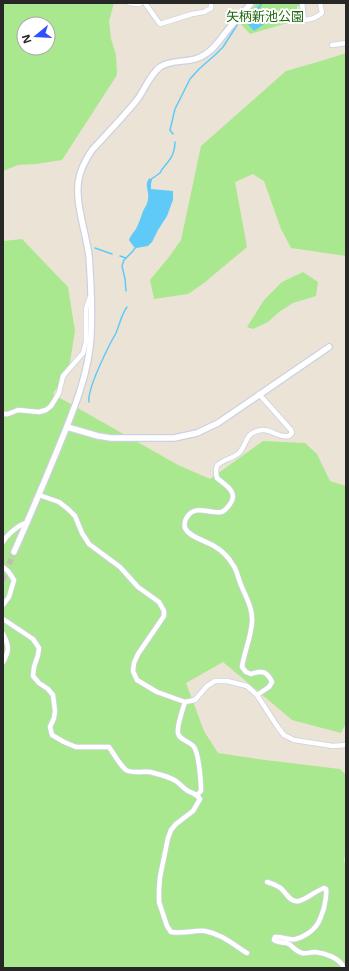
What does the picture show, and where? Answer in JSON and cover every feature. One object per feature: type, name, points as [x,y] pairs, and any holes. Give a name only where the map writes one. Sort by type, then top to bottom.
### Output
[{"type":"street","points":[[129,3],[141,3]]},
{"type":"street","points":[[145,3],[160,24],[192,14],[204,12],[211,8],[211,3]]},
{"type":"street","points":[[14,552],[67,427],[76,402],[88,357],[92,294],[88,254],[78,199],[81,170],[92,150],[138,99],[150,78],[156,71],[174,61],[198,58],[208,52],[252,3]]},
{"type":"street","points":[[302,3],[304,20],[308,20],[316,18],[322,13],[320,3]]},
{"type":"street","points":[[332,44],[346,43]]},
{"type":"street","points":[[3,414],[8,414],[18,410],[39,412],[46,410],[51,406],[59,393],[63,376],[83,353],[86,342],[86,309],[92,294]]},
{"type":"street","points":[[67,427],[98,436],[111,438],[174,438],[197,433],[218,423],[329,347]]},
{"type":"street","points":[[257,695],[269,687],[272,682],[270,677],[263,672],[251,674],[246,672],[242,667],[252,623],[251,610],[234,565],[214,546],[188,532],[185,528],[184,522],[188,514],[196,510],[221,512],[228,508],[232,501],[232,493],[227,485],[217,478],[216,469],[218,464],[240,452],[250,435],[257,431],[264,430],[284,437],[289,436],[292,433],[259,394]]},
{"type":"street","points":[[38,495],[59,502],[68,509],[75,516],[82,533],[89,544],[120,567],[138,587],[159,602],[164,611],[164,616],[138,654],[134,663],[134,671],[138,680],[157,692],[185,702],[195,700],[207,686],[215,681],[226,681],[247,686],[257,695],[284,735],[294,740],[333,746],[346,745]]},
{"type":"street","points":[[3,542],[21,524],[26,523]]},
{"type":"street","points":[[3,566],[14,580],[9,597],[3,605]]},
{"type":"street","points":[[3,618],[33,639],[38,648],[38,655],[33,676],[53,695],[55,711],[50,727],[52,735],[76,747],[109,747],[120,764],[126,770],[133,772],[149,772],[175,780],[197,795],[200,799],[193,811],[176,824],[171,830],[160,877],[159,902],[167,926],[171,932],[178,934],[205,931],[216,934],[227,939],[247,953]]},
{"type":"street","points":[[3,634],[8,645],[8,653],[3,662]]},
{"type":"street","points":[[185,702],[177,731],[179,736],[194,746],[197,752],[201,780],[201,790],[197,795]]},
{"type":"street","points":[[267,882],[281,888],[291,900],[294,901],[299,901],[324,888],[326,889],[327,896],[321,919],[313,930],[297,939],[291,940],[277,936],[274,940],[275,942],[289,944],[303,953],[318,952],[326,955],[338,960],[344,968]]},
{"type":"green space","points":[[3,3],[114,3],[109,21],[111,39],[116,55],[117,75],[62,160],[18,165],[3,171]]},
{"type":"green space","name":"矢柄新池公園","points":[[257,3],[299,3],[300,5],[297,7],[298,20],[250,34],[240,23],[240,19]]},
{"type":"green space","points":[[346,53],[346,256],[291,248],[281,229],[264,181],[253,174],[235,182],[247,247],[204,283],[188,294],[154,299],[150,280],[181,240],[201,146],[286,71]]},
{"type":"green space","points":[[22,239],[68,287],[75,331],[69,368],[53,394],[178,465],[210,479],[263,441],[305,443],[317,454],[330,481],[346,486],[346,723],[341,733],[292,720],[223,662],[186,683],[204,731],[218,753],[340,769],[346,775],[346,850],[344,860],[346,867],[346,968],[3,968],[3,241]]},
{"type":"green space","points":[[303,272],[318,282],[316,296],[293,303],[279,312],[268,322],[253,329],[247,327],[264,300],[282,282]]},
{"type":"water","points":[[261,3],[263,3],[254,14],[260,21],[262,19],[265,23],[254,31],[244,20],[241,22],[240,19],[253,12]]},
{"type":"water","points":[[150,178],[152,180],[151,189],[173,191],[173,200],[167,216],[152,242],[148,246],[136,248],[129,240],[136,229],[148,202],[147,183]]},
{"type":"waterway","points":[[173,134],[170,130],[175,109],[190,79],[223,47],[241,21]]},
{"type":"waterway","points":[[150,180],[160,173],[170,160],[175,148],[175,142]]},
{"type":"waterway","points":[[126,291],[122,266],[124,260],[136,247]]},
{"type":"waterway","points":[[95,248],[112,254]]},
{"type":"waterway","points":[[120,256],[126,258]]},
{"type":"waterway","points":[[89,402],[96,373],[127,307]]},
{"type":"tunnel","points":[[3,580],[14,552]]}]
